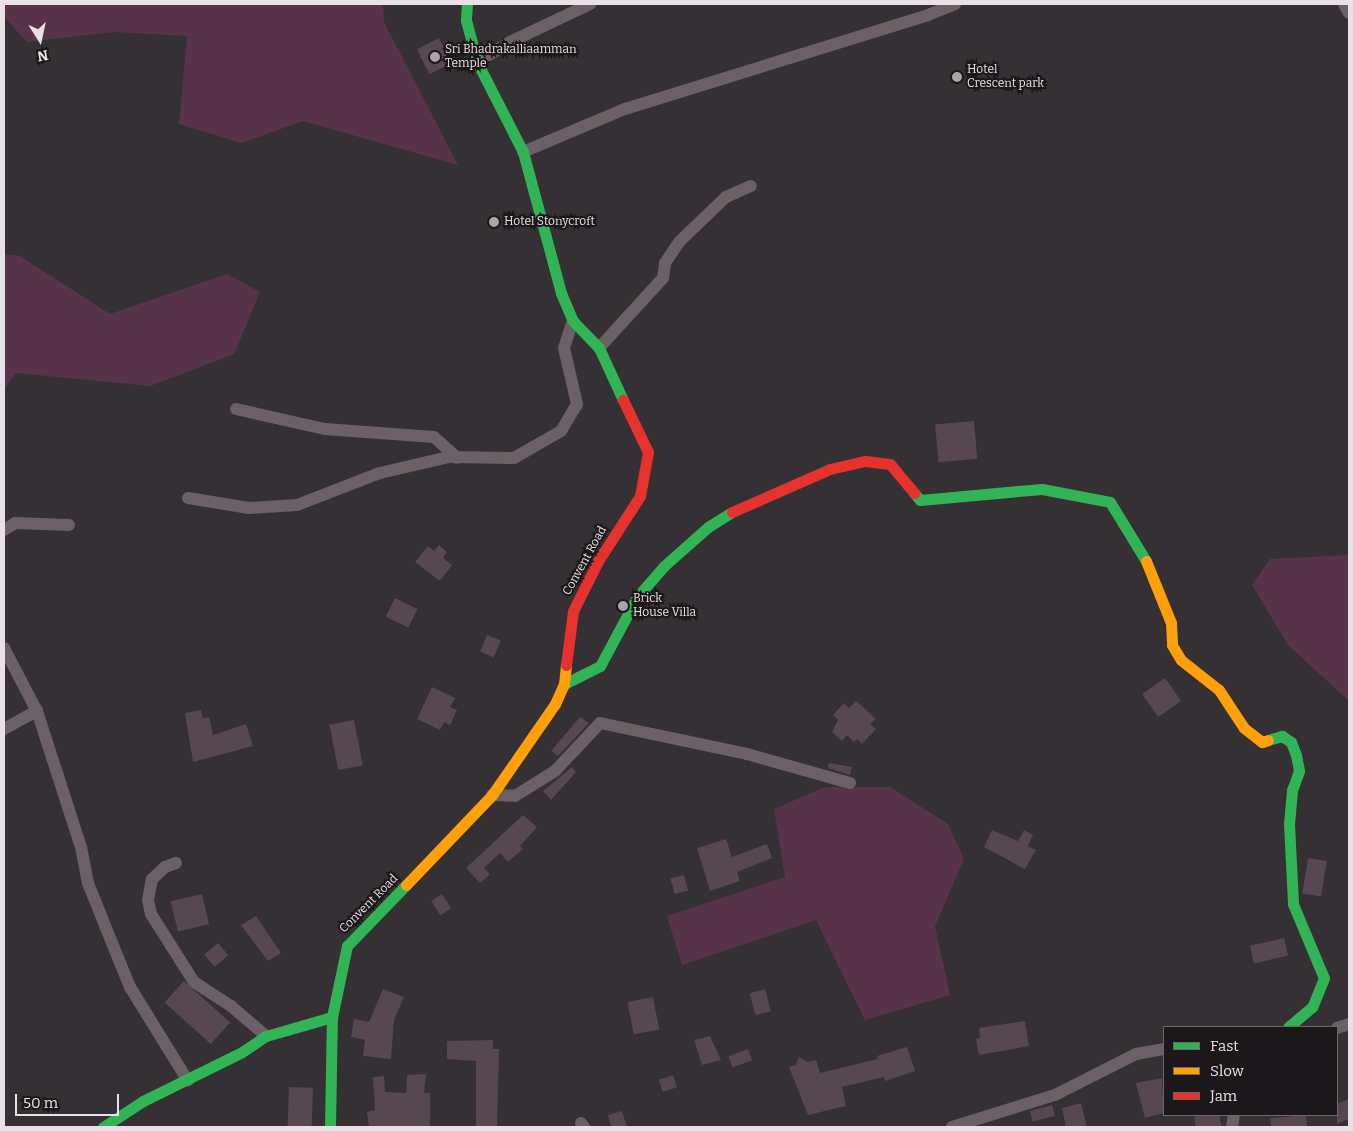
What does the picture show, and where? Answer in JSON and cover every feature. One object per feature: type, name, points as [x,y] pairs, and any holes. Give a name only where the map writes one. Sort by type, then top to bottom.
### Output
[{"type":"street","name":"Convent Road","points":[[330,1127],[332,1017],[347,946],[492,795],[555,704],[564,684],[574,611],[598,561],[640,496],[648,452],[599,348],[573,321],[561,293],[523,152],[478,62],[466,20],[467,4]]},
{"type":"street","points":[[478,62],[510,42],[590,4]]},
{"type":"street","points":[[523,152],[625,110],[928,15],[955,4]]},
{"type":"street","points":[[1344,4],[1349,13]]},
{"type":"street","points":[[599,348],[663,278],[666,263],[679,242],[726,197],[751,186]]},
{"type":"street","points":[[188,498],[249,508],[297,505],[380,473],[457,458],[514,458],[561,431],[577,404],[564,348],[573,321]]},
{"type":"street","points":[[236,408],[325,429],[434,437],[457,458]]},
{"type":"street","points":[[564,684],[600,666],[637,597],[664,566],[708,528],[745,504],[830,469],[865,461],[890,464],[920,500],[1042,489],[1071,492],[1110,502],[1143,555],[1171,623],[1172,645],[1181,660],[1219,690],[1244,728],[1262,742],[1282,736],[1291,742],[1296,755],[1299,771],[1292,790],[1288,824],[1293,904],[1324,978],[1320,994],[1312,1007],[1289,1026]]},
{"type":"street","points":[[4,530],[14,523],[68,525]]},
{"type":"street","points":[[4,648],[37,711],[81,847],[88,883],[130,987],[188,1081]]},
{"type":"street","points":[[4,729],[37,711]]},
{"type":"street","points":[[492,795],[515,796],[555,771],[600,723],[730,750],[850,784]]},
{"type":"street","points":[[176,863],[152,879],[148,900],[151,914],[194,982],[231,1006],[266,1036]]},
{"type":"street","points":[[103,1127],[144,1102],[188,1081],[266,1036],[332,1017]]},
{"type":"street","points":[[952,1127],[1055,1095],[1136,1054],[1163,1049]]},
{"type":"shaded area","points":[[4,4],[383,4],[384,22],[458,165],[303,121],[241,143],[179,124],[187,36],[113,32],[27,42],[4,17]]},
{"type":"shaded area","points":[[4,254],[20,256],[110,314],[227,274],[260,292],[234,354],[150,386],[16,373],[4,389]]},
{"type":"shaded area","points":[[1349,555],[1349,701],[1288,645],[1252,585],[1270,559]]},
{"type":"shaded area","points":[[825,787],[890,787],[948,824],[964,859],[935,926],[950,995],[865,1020],[816,920],[682,965],[667,916],[785,877],[774,809]]},
{"type":"building","name":"Sri Bhadrakalliaamman Temple","points":[[439,38],[452,63],[429,74],[417,49]]},
{"type":"building","points":[[974,421],[977,459],[938,462],[935,424]]},
{"type":"building","points":[[439,545],[447,552],[443,558],[452,565],[440,581],[415,562],[428,546],[434,551]]},
{"type":"building","points":[[395,598],[417,609],[408,628],[386,617]]},
{"type":"building","points":[[487,635],[501,641],[494,657],[480,652]]},
{"type":"building","points":[[1165,678],[1181,701],[1158,717],[1142,694]]},
{"type":"building","points":[[432,687],[455,698],[450,707],[457,710],[450,725],[444,722],[440,730],[417,719]]},
{"type":"building","points":[[856,701],[876,719],[870,724],[876,729],[862,744],[857,739],[854,742],[847,735],[842,741],[832,732],[838,720],[833,715],[844,703],[849,708]]},
{"type":"building","points":[[201,710],[203,718],[209,717],[213,735],[246,724],[253,746],[193,762],[185,713]]},
{"type":"building","points":[[580,717],[589,723],[558,756],[551,751]]},
{"type":"building","points":[[354,720],[363,765],[338,770],[329,725]]},
{"type":"building","points":[[829,763],[852,767],[850,775],[828,768]]},
{"type":"building","points":[[572,767],[576,772],[551,800],[543,791]]},
{"type":"building","points":[[523,815],[537,827],[520,846],[523,849],[508,862],[500,853],[484,868],[490,874],[480,883],[466,868]]},
{"type":"building","points":[[992,830],[1018,841],[1024,830],[1033,835],[1028,846],[1036,850],[1025,869],[984,847]]},
{"type":"building","points":[[726,839],[732,857],[767,844],[772,858],[737,872],[740,881],[710,891],[697,848]]},
{"type":"building","points":[[1308,858],[1327,861],[1321,897],[1302,894]]},
{"type":"building","points":[[684,875],[688,890],[675,894],[670,879]]},
{"type":"building","points":[[202,894],[209,924],[178,931],[171,901]]},
{"type":"building","points":[[442,894],[451,908],[440,915],[431,901]]},
{"type":"building","points":[[256,916],[281,953],[268,961],[241,925]]},
{"type":"building","points":[[1284,938],[1288,956],[1254,963],[1250,946]]},
{"type":"building","points":[[218,943],[228,955],[214,967],[204,955]]},
{"type":"building","points":[[184,981],[230,1022],[211,1044],[165,1003]]},
{"type":"building","points":[[383,989],[404,997],[394,1020],[391,1059],[363,1056],[365,1040],[351,1037],[354,1019],[369,1022]]},
{"type":"building","points":[[765,989],[771,1011],[755,1015],[750,993]]},
{"type":"building","points":[[653,997],[659,1029],[634,1034],[627,1002]]},
{"type":"building","points":[[1025,1021],[1029,1046],[979,1055],[976,1039],[980,1038],[979,1028]]},
{"type":"building","points":[[710,1036],[721,1060],[702,1065],[694,1040]]},
{"type":"building","points":[[493,1040],[493,1049],[499,1049],[497,1127],[476,1127],[476,1061],[447,1059],[447,1041]]},
{"type":"building","points":[[907,1047],[915,1071],[885,1081],[884,1077],[842,1087],[846,1106],[808,1115],[789,1067],[796,1065],[799,1057],[808,1062],[816,1060],[820,1073],[878,1059],[877,1056]]},
{"type":"building","points":[[748,1049],[752,1060],[732,1067],[728,1056]]},
{"type":"building","points":[[426,1074],[424,1093],[430,1093],[430,1127],[369,1127],[367,1112],[375,1110],[373,1077],[384,1076],[385,1092],[406,1093],[407,1075]]},
{"type":"building","points":[[673,1075],[677,1087],[663,1092],[659,1080]]},
{"type":"building","points":[[1162,1078],[1163,1113],[1145,1118],[1136,1083]]},
{"type":"building","points":[[289,1087],[313,1088],[312,1127],[288,1127]]},
{"type":"building","points":[[1349,1099],[1349,1119],[1337,1124],[1338,1116],[1338,1104]]},
{"type":"building","points":[[1081,1103],[1087,1127],[1066,1127],[1062,1108]]},
{"type":"building","points":[[1052,1105],[1055,1116],[1033,1122],[1030,1111]]},
{"type":"building","points":[[622,1111],[627,1127],[611,1127],[608,1115]]},
{"type":"building","points":[[1219,1116],[1222,1127],[1196,1127],[1194,1117]]},
{"type":"building","points":[[1306,1116],[1307,1127],[1271,1127],[1270,1118]]},
{"type":"traffic: fast","points":[[467,4],[466,20],[477,62],[523,152],[561,293],[573,321],[599,348],[623,400]]},
{"type":"traffic: fast","points":[[914,493],[920,500],[1042,489],[1110,502],[1146,561]]},
{"type":"traffic: fast","points":[[564,684],[600,666],[637,597],[664,566],[708,527],[732,512]]},
{"type":"traffic: fast","points":[[1268,740],[1282,736],[1291,742],[1296,755],[1299,771],[1292,790],[1289,824],[1293,904],[1324,978],[1312,1007],[1289,1026]]},
{"type":"traffic: fast","points":[[330,1127],[332,1017],[347,946],[406,885]]},
{"type":"traffic: fast","points":[[103,1127],[143,1101],[242,1052],[266,1036],[332,1017]]},
{"type":"traffic: slow","points":[[1146,561],[1171,623],[1172,645],[1181,660],[1219,690],[1244,728],[1262,742],[1268,740]]},
{"type":"traffic: slow","points":[[406,885],[492,795],[555,704],[564,684],[566,665]]},
{"type":"traffic: jam","points":[[566,665],[573,611],[598,561],[640,496],[648,452],[623,400]]},
{"type":"traffic: jam","points":[[732,512],[830,469],[865,461],[890,464],[914,493]]},
{"type":"place","name":"Sri Bhadrakalliaamman Temple","points":[[435,57]]},
{"type":"place","name":"Hotel Crescent park","points":[[957,77]]},
{"type":"place","name":"Hotel Stonycroft","points":[[494,222]]},
{"type":"place","name":"Brick House Villa","points":[[623,606]]}]
